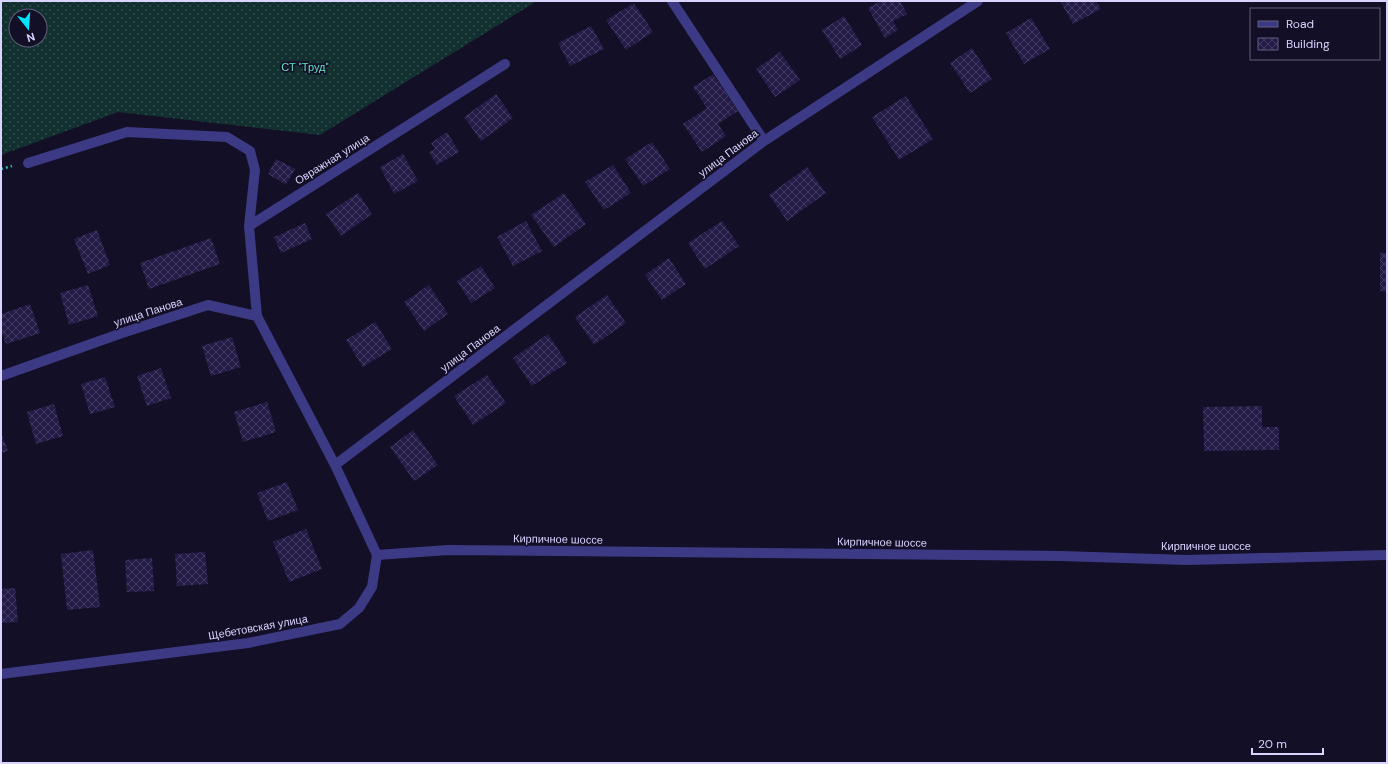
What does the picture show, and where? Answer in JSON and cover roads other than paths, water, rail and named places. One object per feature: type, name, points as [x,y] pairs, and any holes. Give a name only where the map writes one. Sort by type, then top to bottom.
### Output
[{"type":"street","points":[[672,1],[764,141]]},
{"type":"street","name":"улица Панова","points":[[335,465],[764,141],[978,1]]},
{"type":"street","name":"Овражная улица","points":[[249,226],[505,64]]},
{"type":"street","points":[[28,163],[127,132],[227,137],[250,151],[255,170],[249,226],[257,316],[335,465],[377,555]]},
{"type":"street","name":"улица Панова","points":[[1,376],[122,333],[208,305],[257,316]]},
{"type":"street","name":"Кирпичное шоссе","points":[[377,555],[464,550],[1060,556],[1187,560],[1387,555]]},
{"type":"street","name":"Щебетовская улица","points":[[1,674],[248,643],[340,624],[359,608],[372,588],[377,555]]},
{"type":"park label","name":"СТ \"Труд\"","points":[[305,67]]}]
